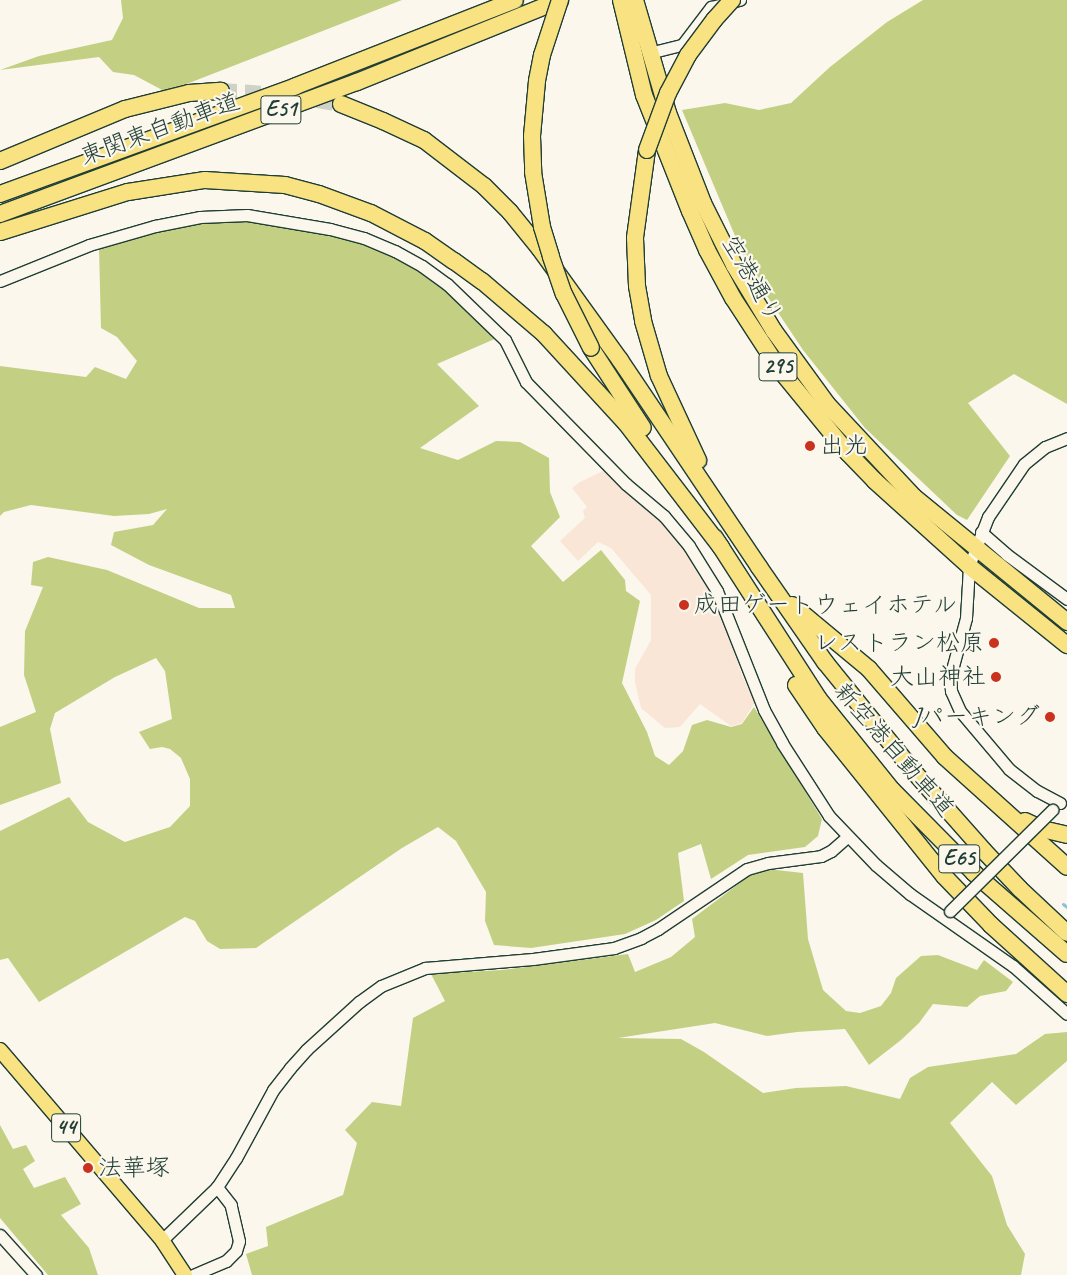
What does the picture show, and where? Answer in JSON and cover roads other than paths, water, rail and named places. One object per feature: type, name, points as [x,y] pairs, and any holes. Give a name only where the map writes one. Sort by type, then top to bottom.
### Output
[{"type":"highway","name":"東関東自動車道","points":[[0,194],[296,86],[515,0]]},
{"type":"highway","name":"東関東自動車道","points":[[0,214],[357,82],[560,0]]},
{"type":"highway","points":[[560,0],[542,55],[537,81],[532,136],[533,172],[542,227],[564,294],[591,348],[721,547]]},
{"type":"highway","name":"空港通り","points":[[621,0],[644,95],[665,153],[708,250],[739,306],[780,370],[848,453],[906,510],[969,566],[1067,645]]},
{"type":"highway","name":"空港通り","points":[[635,0],[649,53],[674,128],[703,203],[734,265],[774,331],[827,404],[914,497],[975,549],[1067,622]]},
{"type":"highway","points":[[728,520],[670,404],[659,376],[643,321],[637,286],[635,238],[647,150],[668,92],[688,55],[714,20],[732,0]]},
{"type":"highway","points":[[0,161],[125,110],[188,93],[221,91]]},
{"type":"highway","points":[[341,104],[383,120],[424,140],[484,186],[510,212],[540,249],[620,360],[728,520]]},
{"type":"highway","points":[[0,232],[128,192],[205,180],[285,186],[319,194],[371,213],[454,260],[482,281],[544,334],[625,422],[721,547]]},
{"type":"highway","name":"新空港自動車道","points":[[728,520],[825,662],[915,773],[1008,876],[1067,933]]},
{"type":"highway","name":"新空港自動車道","points":[[721,547],[818,698],[892,790],[974,873],[1067,954]]},
{"type":"highway","points":[[759,568],[804,615],[880,680],[933,744],[1067,867]]},
{"type":"highway","points":[[757,604],[794,681],[825,728],[944,876],[998,932],[1067,994]]},
{"type":"highway","points":[[1000,804],[1042,829],[1067,835]]},
{"type":"main road","name":"44","points":[[0,1050],[162,1240],[185,1275]]},
{"type":"street","points":[[649,53],[682,45],[711,7],[740,0]]},
{"type":"street","points":[[0,281],[89,246],[155,226],[200,217],[247,215],[330,229],[364,238],[395,251],[448,284],[505,340],[526,382],[626,484],[664,516],[690,546],[716,591],[764,710],[782,744],[829,816],[847,837],[910,894],[947,914],[1013,966],[1067,1014]]},
{"type":"street","points":[[947,914],[1060,803],[1020,780],[954,702],[950,677],[966,618],[969,566],[980,532],[1024,464],[1045,447],[1067,438]]},
{"type":"street","points":[[980,532],[1018,564],[1067,599]]},
{"type":"street","points":[[966,607],[973,590],[978,585],[991,583]]},
{"type":"street","points":[[162,1240],[217,1187],[236,1158],[273,1090],[290,1068],[306,1050],[359,1002],[381,986],[425,968],[533,959],[614,948],[658,929],[747,869],[768,863],[821,856],[831,851],[847,837]]},
{"type":"street","points":[[193,1275],[226,1261],[236,1251],[238,1241],[230,1205],[217,1187]]},
{"type":"street","points":[[0,1235],[36,1275]]},
{"type":"waterway","points":[[1063,904],[1067,907]]},
{"type":"tunnel","points":[[221,91],[294,96],[341,104]]},
{"type":"place","name":"出光","points":[[810,446]]},
{"type":"place","name":"成田ゲートウェイホテル","points":[[684,605]]},
{"type":"place","name":"レストラン松原","points":[[994,643]]},
{"type":"place","name":"大山神社","points":[[996,677]]},
{"type":"place","name":"Jパーキング","points":[[1050,717]]},
{"type":"place","name":"法華塚","points":[[88,1168]]}]
